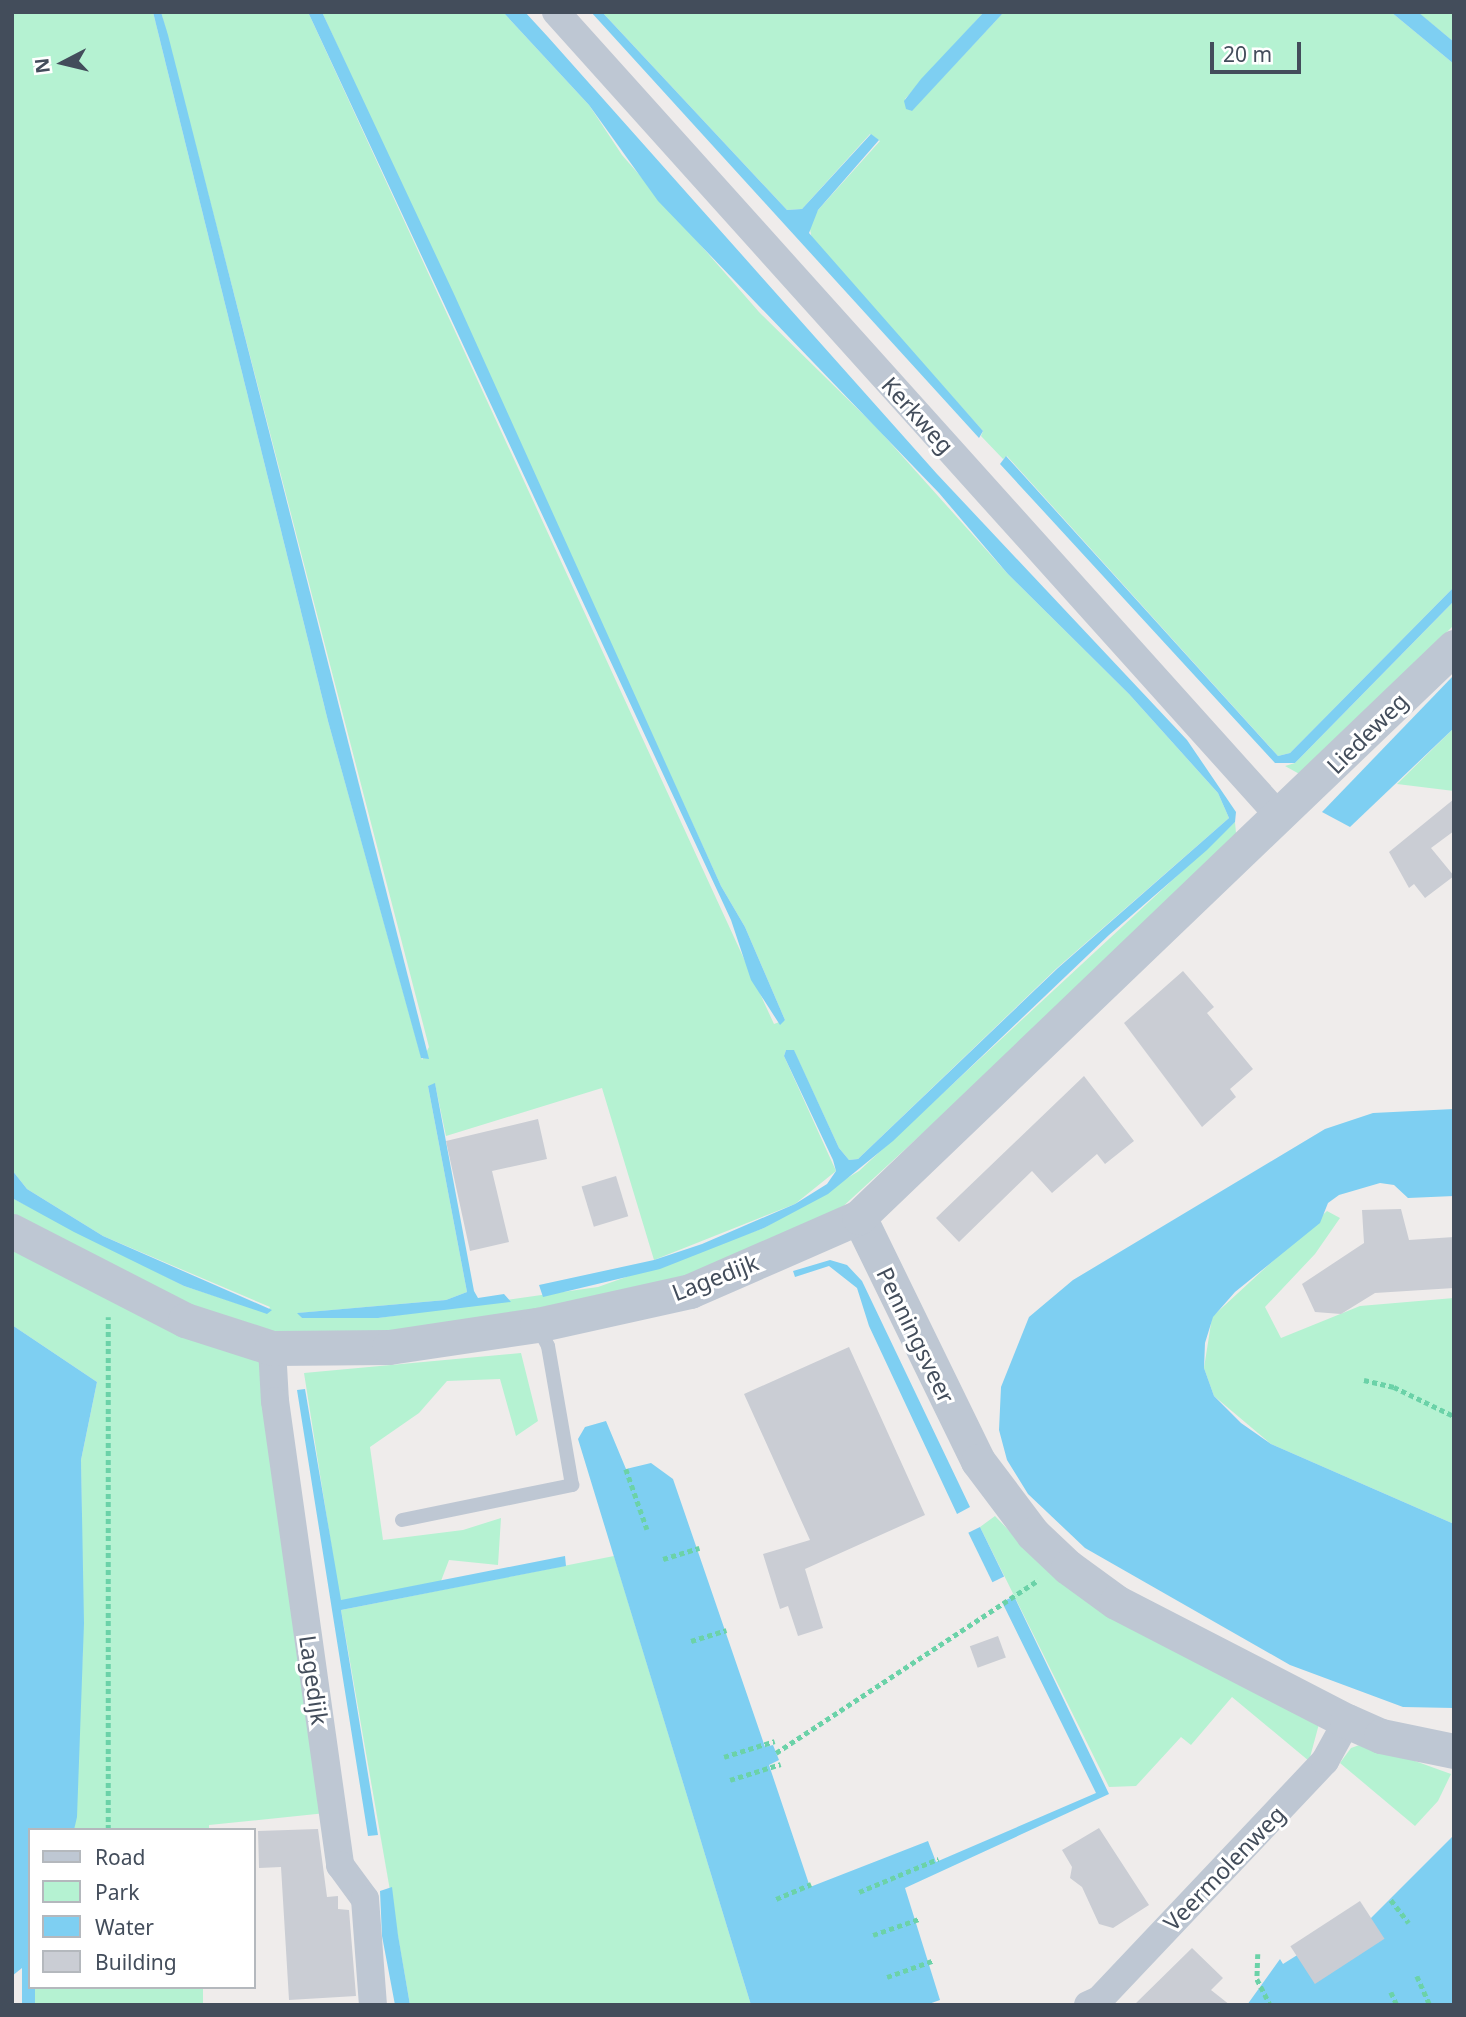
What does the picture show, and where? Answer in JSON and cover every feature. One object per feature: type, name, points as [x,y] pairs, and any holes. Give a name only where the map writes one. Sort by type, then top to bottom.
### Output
[{"type":"street","name":"Kerkweg","points":[[556,12],[1281,818]]},
{"type":"street","name":"Liedeweg","points":[[1281,818],[1454,647]]},
{"type":"street","points":[[859,1217],[1281,818]]},
{"type":"street","name":"Lagedijk","points":[[12,1231],[185,1320],[272,1348],[389,1347],[537,1325],[690,1291],[859,1217]]},
{"type":"street","name":"Penningsveer","points":[[859,1217],[978,1461],[1033,1534],[1116,1602],[1381,1736],[1454,1751]]},
{"type":"street","name":"Lagedijk","points":[[272,1348],[275,1401],[340,1865],[365,1899],[373,2005]]},
{"type":"street","name":"Veermolenweg","points":[[1088,2005],[1099,2000],[1325,1761],[1347,1721]]},
{"type":"lane","points":[[402,1520],[572,1485],[548,1346],[537,1325]]},
{"type":"path","points":[[108,1281],[108,1828]]},
{"type":"path","points":[[1364,1380],[1394,1387],[1454,1416]]},
{"type":"path","points":[[626,1469],[647,1529]]},
{"type":"path","points":[[663,1559],[699,1548]]},
{"type":"path","points":[[776,1753],[1021,1592]]},
{"type":"path","points":[[691,1642],[726,1630]]},
{"type":"path","points":[[724,1757],[775,1741]]},
{"type":"path","points":[[730,1780],[781,1764]]},
{"type":"path","points":[[859,1892],[938,1859]]},
{"type":"path","points":[[776,1899],[811,1884]]},
{"type":"path","points":[[1391,1900],[1409,1923]]},
{"type":"path","points":[[873,1935],[919,1919]]},
{"type":"path","points":[[1258,1954],[1257,1979],[1270,2005]]},
{"type":"path","points":[[887,1977],[932,1961]]},
{"type":"path","points":[[1417,1976],[1430,2005]]},
{"type":"path","points":[[1391,1992],[1397,2005]]},
{"type":"green space","points":[[12,12],[153,12],[328,721],[422,1060],[429,1047],[161,12],[308,12],[774,1024],[785,1020],[745,927],[721,886],[322,12],[503,12],[589,105],[622,155],[759,312],[878,429],[1007,573],[1129,694],[1218,793],[1229,818],[1057,968],[858,1159],[849,1160],[839,1148],[794,1051],[786,1050],[784,1056],[836,1171],[795,1204],[654,1260],[602,1088],[446,1136],[435,1084],[428,1086],[467,1292],[446,1300],[298,1313],[302,1318],[378,1318],[598,1287],[764,1228],[859,1171],[1235,822],[1237,844],[838,1211],[681,1278],[407,1336],[279,1334],[225,1322],[12,1219],[12,1198],[184,1286],[267,1313],[270,1307],[103,1236],[27,1189],[12,1170]]},
{"type":"green space","points":[[602,12],[984,12],[905,99],[911,111],[1004,12],[1391,12],[1454,64],[1454,587],[1290,753],[1278,756],[1007,456],[1003,459],[981,436],[983,431],[812,240],[809,224],[818,210],[880,141],[870,134],[802,209],[787,210]]},
{"type":"green space","points":[[1418,12],[1454,12],[1454,42],[1421,15]]},
{"type":"green space","points":[[1454,601],[1454,625],[1303,776],[1285,766],[1295,763]]},
{"type":"green space","points":[[1454,728],[1454,791],[1397,784]]},
{"type":"green space","points":[[1327,1211],[1340,1218],[1315,1254],[1265,1307],[1281,1338],[1360,1306],[1454,1298],[1454,1524],[1271,1444],[1214,1396],[1204,1368],[1212,1317]]},
{"type":"green space","points":[[12,1248],[261,1359],[326,1813],[209,1825],[209,1828],[74,1828],[83,1645],[81,1460],[97,1382],[12,1325]]},
{"type":"green space","points":[[521,1353],[538,1421],[516,1436],[500,1379],[447,1381],[419,1413],[370,1447],[383,1540],[463,1530],[501,1518],[498,1565],[449,1560],[441,1581],[340,1601],[304,1373]]},
{"type":"green space","points":[[995,1516],[1039,1562],[1319,1724],[1309,1761],[1232,1697],[1191,1745],[1181,1737],[1136,1786],[1109,1787],[980,1527]]},
{"type":"green space","points":[[614,1556],[751,2005],[410,2005],[341,1610]]},
{"type":"green space","points":[[1365,1743],[1451,1774],[1438,1801],[1415,1826],[1340,1763],[1351,1748]]},
{"type":"green space","points":[[35,1989],[203,1989],[203,2005],[35,2005]]},
{"type":"water","points":[[153,12],[161,12],[168,35],[429,1059],[421,1058],[328,721]]},
{"type":"water","points":[[308,12],[322,12],[454,294],[721,886],[745,927],[785,1020],[780,1025],[751,980],[731,920]]},
{"type":"water","points":[[503,12],[525,12],[548,37],[937,474],[1187,740],[1236,812],[1235,822],[1207,850],[1109,935],[893,1141],[828,1194],[764,1228],[660,1269],[543,1297],[539,1285],[654,1260],[702,1244],[795,1204],[827,1184],[836,1171],[833,1160],[784,1056],[786,1050],[794,1050],[839,1148],[849,1160],[858,1159],[1058,968],[1229,818],[1218,793],[1129,694],[1007,573],[939,493],[658,201],[589,105]]},
{"type":"water","points":[[591,12],[602,12],[787,210],[802,209],[871,134],[879,140],[818,210],[809,233],[983,431],[979,438]]},
{"type":"water","points":[[984,12],[1004,12],[912,111],[906,109],[904,101],[921,79]]},
{"type":"water","points":[[1391,12],[1418,12],[1454,42],[1454,64]]},
{"type":"water","points":[[1006,456],[1278,756],[1290,753],[1454,587],[1454,601],[1295,763],[1275,763],[1000,464]]},
{"type":"water","points":[[1454,675],[1454,728],[1350,827],[1322,812]]},
{"type":"water","points":[[435,1083],[474,1291],[478,1298],[504,1294],[511,1302],[378,1318],[302,1318],[297,1313],[446,1300],[467,1292],[428,1086]]},
{"type":"water","points":[[1454,1109],[1454,1196],[1408,1198],[1394,1185],[1380,1183],[1339,1195],[1328,1203],[1320,1223],[1235,1292],[1213,1317],[1205,1343],[1204,1368],[1214,1396],[1241,1423],[1271,1444],[1454,1524],[1454,1708],[1403,1707],[1290,1665],[1085,1548],[1028,1494],[1007,1460],[999,1430],[1001,1387],[1029,1317],[1073,1280],[1325,1129],[1373,1113]]},
{"type":"water","points":[[12,1170],[27,1189],[103,1236],[272,1310],[267,1314],[184,1286],[74,1232],[12,1198]]},
{"type":"water","points":[[830,1260],[847,1265],[862,1281],[970,1507],[957,1514],[869,1326],[857,1288],[829,1266],[795,1277],[793,1271]]},
{"type":"water","points":[[12,1325],[97,1382],[81,1460],[84,1623],[77,1817],[74,1828],[28,1828],[28,1989],[35,1989],[35,2005],[22,2005],[22,1968],[12,1976]]},
{"type":"water","points":[[305,1389],[341,1600],[565,1556],[566,1566],[341,1610],[378,1835],[368,1836],[297,1390]]},
{"type":"water","points":[[606,1421],[626,1469],[651,1463],[673,1479],[765,1747],[773,1745],[779,1760],[769,1765],[810,1887],[928,1841],[936,1862],[1096,1793],[1002,1602],[1014,1596],[1109,1794],[905,1888],[940,2000],[926,2005],[751,2005],[578,1439],[585,1427]]},
{"type":"water","points":[[980,1527],[1004,1576],[992,1582],[968,1533]]},
{"type":"water","points":[[1454,1835],[1454,2005],[1247,2005],[1280,1959],[1283,1964],[1361,1915],[1369,1920]]},
{"type":"water","points":[[392,1887],[410,2005],[395,2005],[382,1936],[380,1891]]},
{"type":"building","points":[[1454,799],[1454,831],[1431,848],[1454,876],[1425,898],[1414,884],[1409,888],[1389,852]]},
{"type":"building","points":[[1183,971],[1214,1007],[1207,1013],[1253,1069],[1230,1089],[1236,1097],[1202,1127],[1124,1023]]},
{"type":"building","points":[[1084,1076],[1134,1141],[1105,1164],[1097,1154],[1052,1193],[1032,1171],[959,1242],[936,1218]]},
{"type":"building","points":[[538,1119],[547,1159],[492,1171],[509,1242],[470,1251],[446,1141]]},
{"type":"building","points":[[616,1176],[628,1216],[594,1227],[582,1187]]},
{"type":"building","points":[[1401,1209],[1409,1240],[1454,1237],[1454,1288],[1375,1293],[1341,1314],[1315,1312],[1302,1284],[1364,1243],[1362,1210]]},
{"type":"building","points":[[849,1347],[925,1515],[805,1569],[823,1628],[798,1636],[788,1606],[780,1609],[763,1554],[810,1540],[744,1394]]},
{"type":"building","points":[[998,1636],[1006,1658],[978,1668],[970,1646]]},
{"type":"building","points":[[1099,1828],[1149,1905],[1113,1928],[1099,1924],[1082,1887],[1070,1878],[1072,1867],[1062,1850]]},
{"type":"building","points":[[318,1829],[327,1897],[338,1896],[338,1909],[349,1910],[356,1996],[289,2000],[281,1867],[259,1868],[258,1831]]},
{"type":"building","points":[[1360,1901],[1385,1939],[1315,1984],[1290,1946]]},
{"type":"building","points":[[1192,1948],[1223,1978],[1211,1990],[1230,2005],[1134,2005]]}]
